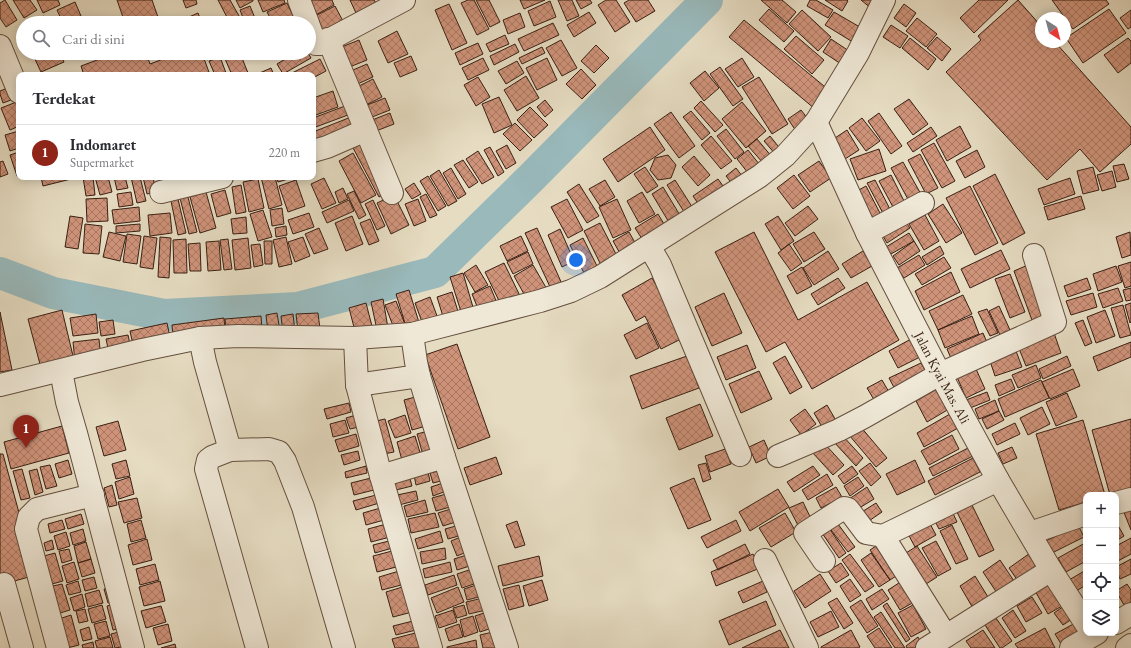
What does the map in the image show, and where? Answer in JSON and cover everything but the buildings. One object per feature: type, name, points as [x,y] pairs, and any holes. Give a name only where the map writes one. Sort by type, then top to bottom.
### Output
[{"type":"street","points":[[299,0],[305,16]]},
{"type":"street","points":[[316,44],[321,44],[404,0]]},
{"type":"street","points":[[0,385],[62,374],[142,350],[202,348],[238,336],[356,362],[415,356],[540,301],[571,291],[600,277],[655,256],[785,156],[816,122],[858,53],[884,0]]},
{"type":"street","points":[[328,40],[392,193]]},
{"type":"street","points":[[0,46],[16,85]]},
{"type":"street","name":"Jalan Kyai Mas. Ali","points":[[816,122],[866,233],[940,374],[998,480],[1051,570],[1083,618]]},
{"type":"street","points":[[316,151],[366,130]]},
{"type":"street","points":[[161,192],[210,180]]},
{"type":"street","points":[[866,233],[923,203]]},
{"type":"street","points":[[778,456],[839,430],[940,374],[1055,322],[1034,254]]},
{"type":"street","points":[[655,256],[740,455]]},
{"type":"street","points":[[202,348],[230,450]]},
{"type":"street","points":[[356,362],[415,356]]},
{"type":"street","points":[[415,356],[444,456],[507,648]]},
{"type":"street","points":[[356,362],[381,476],[431,648]]},
{"type":"street","points":[[62,374],[67,402],[133,648]]},
{"type":"street","points":[[257,648],[206,469],[208,460],[230,450],[269,449],[279,452],[285,461],[303,507],[344,648]]},
{"type":"street","points":[[381,476],[444,456]]},
{"type":"street","points":[[824,561],[805,533],[844,508],[848,509],[866,533],[870,535],[882,536],[998,480]]},
{"type":"street","points":[[58,648],[26,529],[29,517],[37,509],[93,495]]},
{"type":"street","points":[[1119,503],[1131,499]]},
{"type":"street","points":[[1030,533],[1083,515]]},
{"type":"street","points":[[882,536],[946,636]]},
{"type":"street","points":[[765,560],[807,648]]},
{"type":"street","points":[[927,648],[1051,570]]},
{"type":"street","points":[[4,584],[22,648]]},
{"type":"street","points":[[1119,621],[1131,614]]},
{"type":"street","points":[[1072,648],[1092,636]]},
{"type":"street","points":[[1127,648],[1131,645]]},
{"type":"waterway","points":[[0,273],[53,293],[164,315],[298,308],[435,272],[532,177],[707,0]]},
{"type":"place","name":"Indomaret","points":[[26,448]]}]
